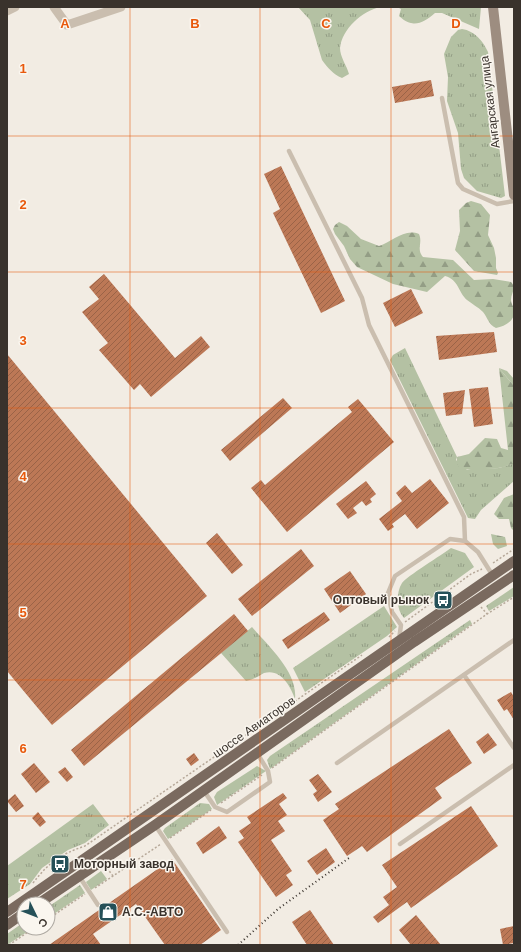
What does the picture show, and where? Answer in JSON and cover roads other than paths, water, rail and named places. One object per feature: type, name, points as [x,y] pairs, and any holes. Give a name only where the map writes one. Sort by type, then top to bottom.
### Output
[{"type":"main road","name":"Ангарская улица","points":[[492,7],[514,194]]},
{"type":"main road","name":"шоссе Авиаторов","points":[[7,912],[399,641],[490,571],[514,561]]},
{"type":"main road","name":"шоссе Авиаторов","points":[[50,896],[204,791],[414,642],[514,575]]},
{"type":"main road","points":[[7,925],[16,919]]},
{"type":"street","points":[[7,11],[15,7]]},
{"type":"street","points":[[54,7],[67,25],[121,7]]},
{"type":"lane","points":[[442,98],[458,183],[463,189],[497,204],[514,201]]},
{"type":"lane","points":[[289,151],[362,298],[369,325],[464,517],[465,541]]},
{"type":"lane","points":[[399,641],[401,625],[392,612],[388,593],[395,576],[450,539],[465,541],[478,552],[490,571]]},
{"type":"lane","points":[[337,763],[514,640]]},
{"type":"lane","points":[[464,675],[514,748]]},
{"type":"lane","points":[[204,791],[215,807],[227,812],[270,782],[268,770],[257,753]]},
{"type":"lane","points":[[400,844],[514,765]]},
{"type":"lane","points":[[155,825],[228,932]]},
{"type":"lane","points":[[79,876],[98,905]]},
{"type":"railway","points":[[238,945],[278,909],[349,858]]},
{"type":"place","name":"Оптовый рынок","points":[[443,600]]},
{"type":"place","name":"Моторный завод","points":[[60,864]]},
{"type":"place","name":"А.С.-АВТО","points":[[108,912]]}]
